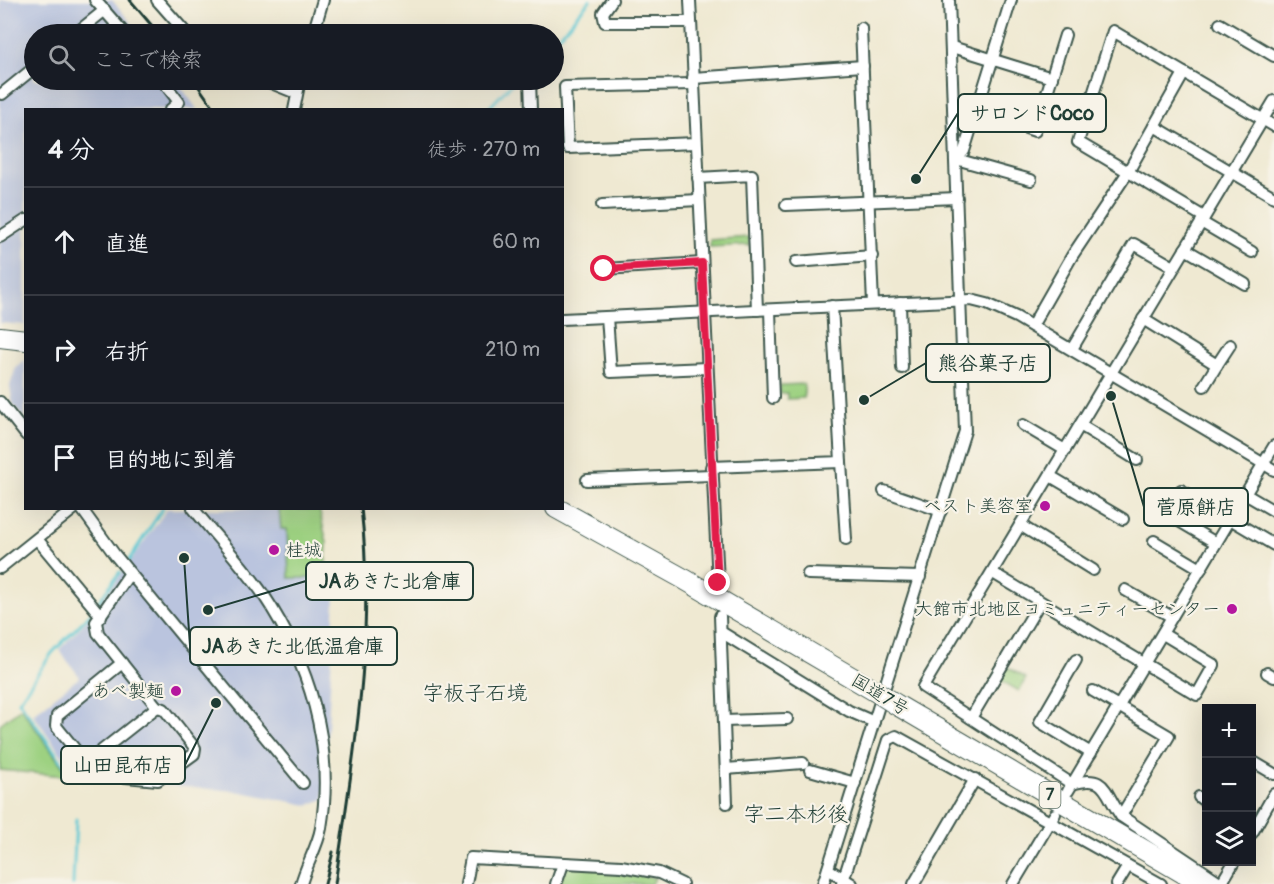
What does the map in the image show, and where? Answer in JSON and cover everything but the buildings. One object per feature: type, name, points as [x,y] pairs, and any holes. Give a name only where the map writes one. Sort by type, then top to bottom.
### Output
[{"type":"highway","points":[[0,337],[24,340]]},
{"type":"highway","name":"国道7号","points":[[560,510],[684,579],[1202,884]]},
{"type":"street","points":[[95,0],[117,24]]},
{"type":"street","points":[[157,0],[178,24]]},
{"type":"street","points":[[316,24],[323,0]]},
{"type":"street","points":[[612,0],[603,13],[605,22],[691,22]]},
{"type":"street","points":[[690,0],[718,583]]},
{"type":"street","points":[[823,884],[965,431],[949,0]]},
{"type":"street","points":[[956,159],[964,151],[1011,0]]},
{"type":"street","points":[[88,24],[105,10]]},
{"type":"street","points":[[1220,24],[1274,56]]},
{"type":"street","points":[[861,28],[873,304]]},
{"type":"street","points":[[1252,252],[1078,142],[1113,31],[1274,126]]},
{"type":"street","points":[[976,111],[1035,131],[1065,35]]},
{"type":"street","points":[[952,47],[1052,78]]},
{"type":"street","points":[[696,143],[568,148],[565,87],[693,81],[863,66]]},
{"type":"street","points":[[1032,326],[1072,256],[1128,172],[1184,74]]},
{"type":"street","points":[[2,94],[24,76]]},
{"type":"street","points":[[170,90],[179,102],[172,108]]},
{"type":"street","points":[[289,90],[296,93]]},
{"type":"street","points":[[294,108],[297,90]]},
{"type":"street","points":[[530,90],[531,108]]},
{"type":"street","points":[[1070,788],[971,718],[922,687],[993,573],[1274,101]]},
{"type":"street","points":[[1154,126],[1274,197]]},
{"type":"street","points":[[956,159],[1031,180]]},
{"type":"street","points":[[698,178],[752,175],[757,310]]},
{"type":"street","points":[[786,205],[957,198]]},
{"type":"street","points":[[602,205],[699,200]]},
{"type":"street","points":[[0,237],[24,220]]},
{"type":"street","points":[[1072,349],[1134,244],[1174,267]]},
{"type":"street","points":[[1185,249],[1245,284]]},
{"type":"street","points":[[796,262],[872,256]]},
{"type":"street","points":[[604,269],[702,263]]},
{"type":"street","points":[[564,319],[961,300],[987,304],[1072,349],[1274,470]]},
{"type":"street","points":[[900,303],[902,368]]},
{"type":"street","points":[[832,306],[846,539]]},
{"type":"street","points":[[770,310],[773,398]]},
{"type":"street","points":[[607,317],[610,372],[707,368]]},
{"type":"street","points":[[1143,320],[1217,365]]},
{"type":"street","points":[[1204,386],[1230,345]]},
{"type":"street","points":[[0,402],[24,432]]},
{"type":"street","points":[[1023,425],[1065,450]]},
{"type":"street","points":[[1080,425],[1137,460]]},
{"type":"street","points":[[1070,788],[1274,446]]},
{"type":"street","points":[[587,480],[842,462]]},
{"type":"street","points":[[1050,476],[1123,519]]},
{"type":"street","points":[[1216,543],[1167,514],[1181,490],[1274,545]]},
{"type":"street","points":[[884,491],[940,511]]},
{"type":"street","points":[[1245,494],[1274,512]]},
{"type":"street","points":[[1,565],[73,510]]},
{"type":"street","points":[[83,510],[130,573],[303,783]]},
{"type":"street","points":[[195,510],[262,593],[289,638],[312,694],[325,750],[321,830],[306,864],[302,884]]},
{"type":"street","points":[[1020,525],[1093,570]]},
{"type":"street","points":[[37,539],[101,616]]},
{"type":"street","points":[[1154,541],[1201,569]]},
{"type":"street","points":[[122,663],[57,716],[55,721],[75,753],[104,775],[158,780],[194,754],[195,748],[164,709],[157,708],[122,663],[98,633],[96,622],[130,573]]},
{"type":"street","points":[[808,573],[920,577]]},
{"type":"street","points":[[993,573],[1197,695],[1214,665],[1163,634]]},
{"type":"street","points":[[1125,590],[1172,617]]},
{"type":"street","points":[[971,718],[1040,602]]},
{"type":"street","points":[[720,616],[727,803]]},
{"type":"street","points":[[721,632],[849,711],[874,722]]},
{"type":"street","points":[[1076,660],[1040,722],[1091,753]]},
{"type":"street","points":[[1093,691],[1169,736],[1121,816]]},
{"type":"street","points":[[86,763],[157,708]]},
{"type":"street","points":[[724,721],[787,719]]},
{"type":"street","points":[[828,869],[846,882],[888,740],[896,736],[1053,818],[1128,866],[1161,884]]},
{"type":"street","points":[[1256,764],[1274,774]]},
{"type":"street","points":[[726,769],[806,766],[855,783]]},
{"type":"street","points":[[914,884],[975,779]]},
{"type":"street","points":[[1070,788],[1088,779],[1097,781],[1107,791],[1111,802],[1121,816],[1221,884],[1231,866]]},
{"type":"street","points":[[1256,824],[1274,794]]},
{"type":"street","points":[[1013,884],[1053,818]]},
{"type":"street","points":[[466,884],[471,858],[621,866],[659,873],[682,884]]},
{"type":"street","points":[[556,884],[563,864]]},
{"type":"street","points":[[1117,884],[1128,866]]},
{"type":"street","points":[[654,884],[659,873]]},
{"type":"shaded area","points":[[0,0],[112,0],[132,24],[24,24],[24,90],[183,90],[196,108],[24,108],[24,325],[0,323]]},
{"type":"shaded area","points":[[24,361],[24,419],[13,404],[10,386],[16,367]]},
{"type":"shaded area","points":[[166,510],[279,510],[281,529],[287,528],[318,578],[325,573],[335,596],[324,799],[308,805],[236,791],[78,778],[33,714],[80,677],[59,650],[93,614]]},
{"type":"green space","points":[[749,237],[749,245],[710,247],[710,240]]},
{"type":"green space","points":[[804,384],[804,398],[787,399],[787,393],[780,394],[780,385]]},
{"type":"green space","points":[[279,510],[319,510],[327,543],[325,573],[318,578],[289,578],[287,529],[281,529]]},
{"type":"green space","points":[[1007,667],[1026,678],[1019,691],[1000,680]]},
{"type":"green space","points":[[21,708],[67,773],[64,776],[0,770],[0,724]]},
{"type":"green space","points":[[567,866],[615,868],[655,878],[652,884],[559,884]]},
{"type":"waterway","points":[[564,30],[590,0]]},
{"type":"waterway","points":[[489,108],[506,90]]},
{"type":"waterway","points":[[127,563],[162,510]]},
{"type":"waterway","points":[[97,604],[120,572]]},
{"type":"waterway","points":[[73,778],[19,701],[52,653],[91,613]]},
{"type":"waterway","points":[[73,884],[76,819]]},
{"type":"railway","points":[[130,0],[150,24]]},
{"type":"railway","points":[[201,90],[214,108]]},
{"type":"railway","points":[[335,884],[355,744],[364,650],[366,603],[361,510]]},
{"type":"railway","points":[[325,884],[333,852]]},
{"type":"place","name":"サロンドCoco","points":[[916,179]]},
{"type":"place","name":"菅原餅店","points":[[1111,396]]},
{"type":"place","name":"熊谷菓子店","points":[[864,400]]},
{"type":"place","name":"ベスト美容室","points":[[1045,506]]},
{"type":"place","name":"桂城","points":[[274,550]]},
{"type":"place","name":"JAあきた北低温倉庫","points":[[184,558]]},
{"type":"place","name":"大館市北地区コミュニティーセンター","points":[[1232,609]]},
{"type":"place","name":"JAあきた北倉庫","points":[[208,610]]},
{"type":"place","name":"あべ製麺","points":[[176,691]]},
{"type":"place","name":"山田昆布店","points":[[216,703]]},
{"type":"district","name":"字板子石境","points":[[475,693]]},
{"type":"district","name":"字二本杉後","points":[[796,814]]},
{"type":"route","points":[[604,269],[702,263],[718,583]]}]
